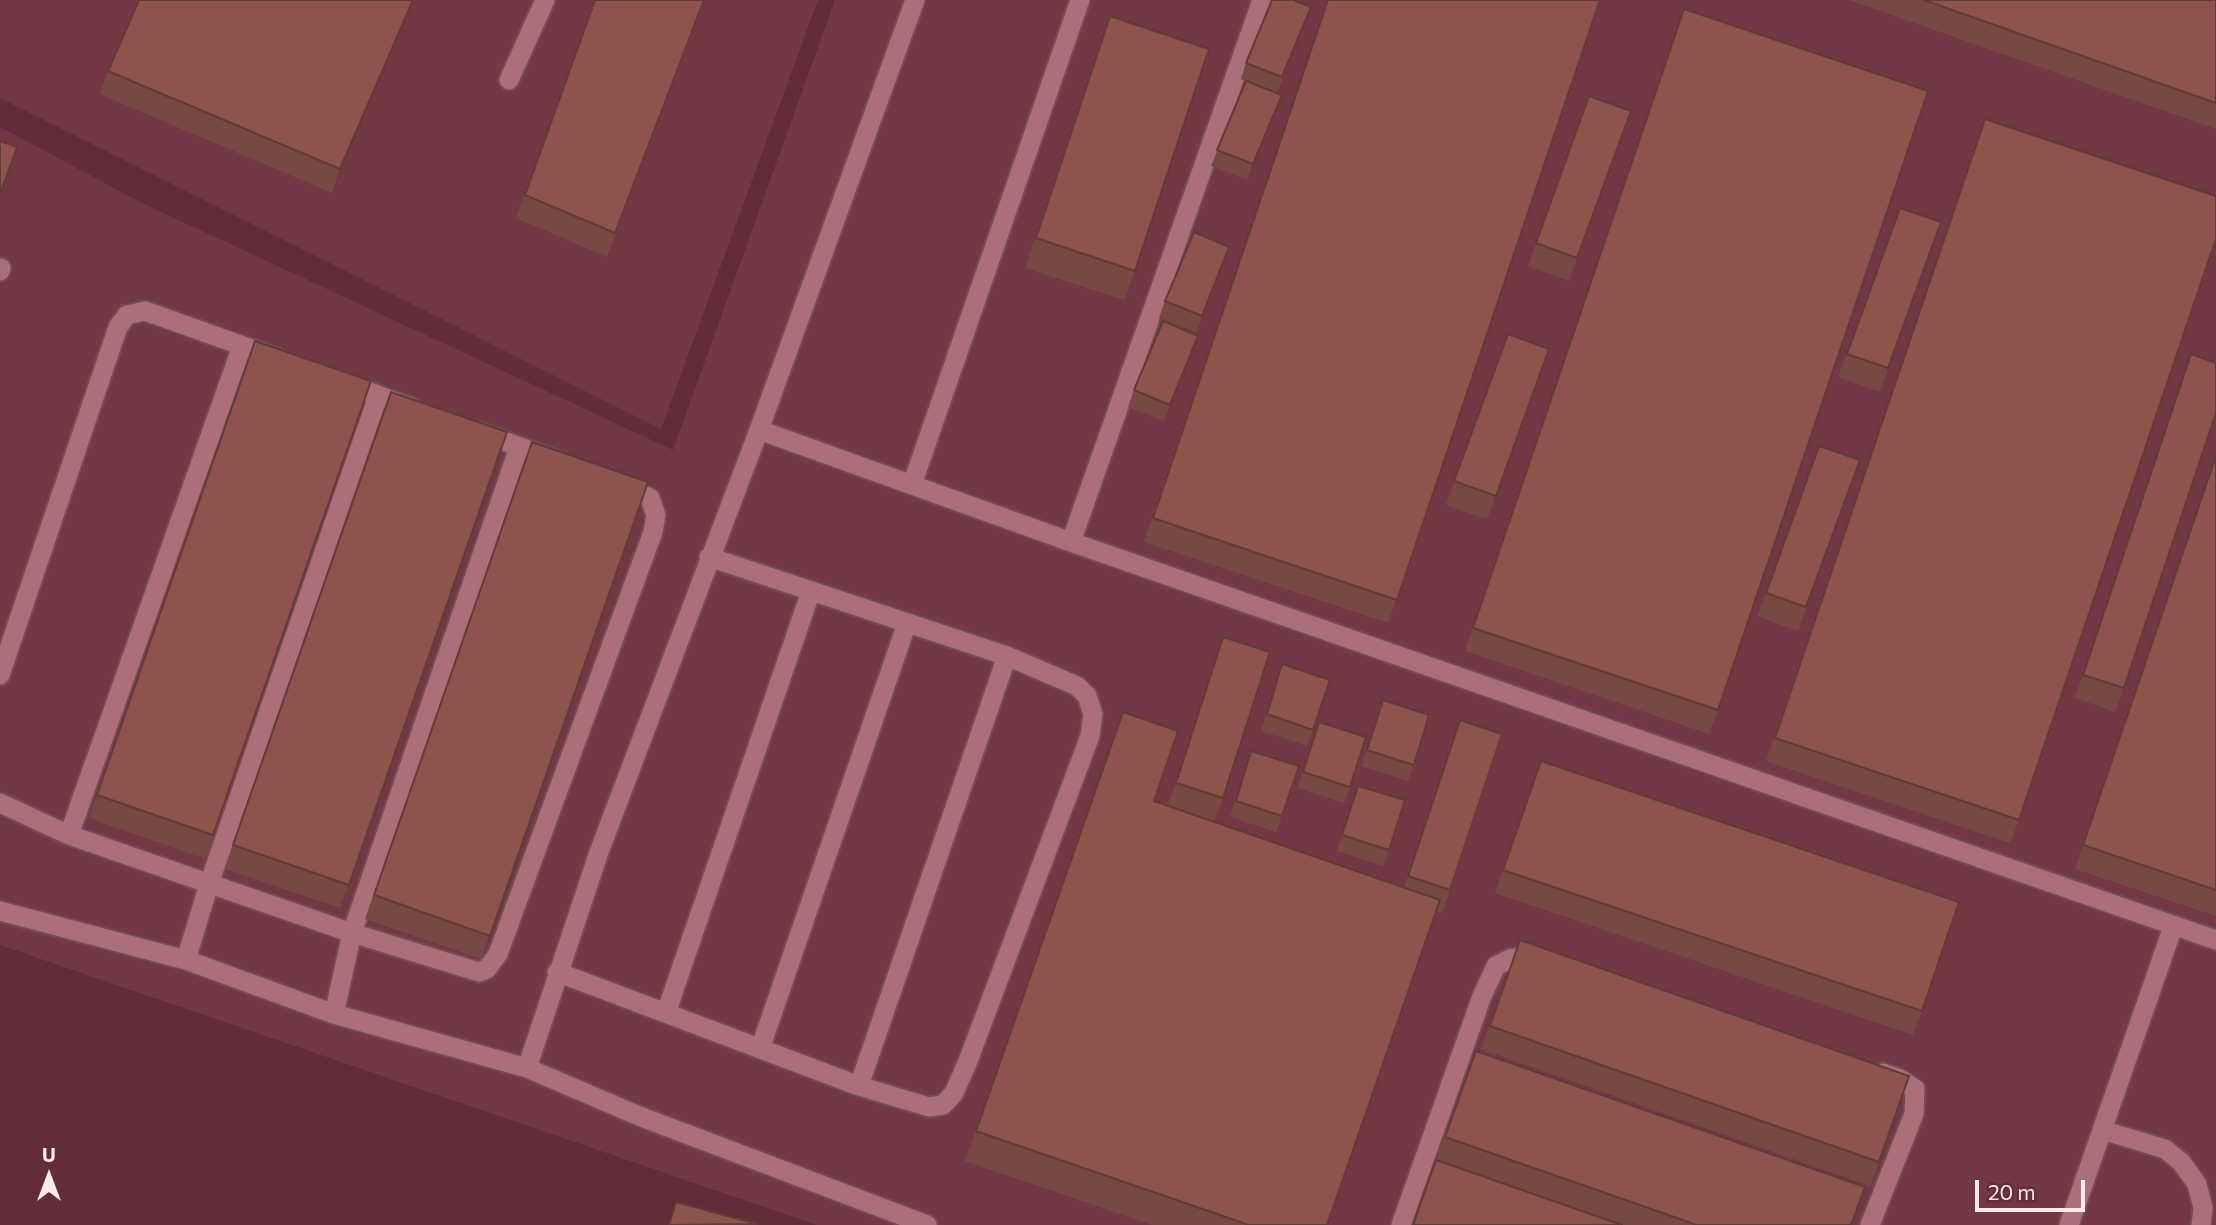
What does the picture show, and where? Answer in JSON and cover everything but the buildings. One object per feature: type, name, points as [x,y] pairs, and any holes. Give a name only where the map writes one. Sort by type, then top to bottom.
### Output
[{"type":"lane","points":[[509,80],[545,0]]},
{"type":"lane","points":[[527,1068],[541,1032],[557,972],[709,557],[759,430],[915,0]]},
{"type":"lane","points":[[912,485],[1080,0]]},
{"type":"lane","points":[[1071,542],[1262,0]]},
{"type":"lane","points":[[0,675],[118,327],[127,314],[145,311],[292,364]]},
{"type":"lane","points":[[69,835],[242,346]]},
{"type":"lane","points":[[329,377],[429,414]]},
{"type":"lane","points":[[186,960],[209,884],[379,396]]},
{"type":"lane","points":[[455,424],[567,464]]},
{"type":"lane","points":[[759,430],[1071,542],[2216,940]]},
{"type":"lane","points":[[334,1014],[352,933],[519,447]]},
{"type":"lane","points":[[0,803],[69,835],[352,933],[479,972],[494,961],[653,532],[656,515],[650,498],[603,477]]},
{"type":"lane","points":[[557,972],[859,1086],[929,1107],[950,1101],[968,1061],[1090,736],[1093,714],[1087,696],[1077,685],[1007,656],[709,557]]},
{"type":"lane","points":[[666,1013],[811,591]]},
{"type":"lane","points":[[760,1049],[907,623]]},
{"type":"lane","points":[[859,1086],[1007,656]]},
{"type":"lane","points":[[0,911],[186,960],[334,1014],[527,1068],[639,1116],[927,1225]]},
{"type":"lane","points":[[2069,1225],[2173,927]]},
{"type":"lane","points":[[1401,1225],[1426,1175],[1496,966],[1510,959],[1529,956],[1556,965]]},
{"type":"lane","points":[[1861,1066],[1900,1079],[1915,1089],[1914,1114],[1872,1202],[1870,1225]]},
{"type":"lane","points":[[2102,1130],[2165,1149],[2181,1162],[2197,1184],[2203,1208],[2201,1225]]},
{"type":"shaded area","points":[[0,0],[818,0],[661,429],[0,98]]},
{"type":"shaded area","points":[[835,0],[2216,0],[2216,1225],[817,1225],[0,945],[0,127],[142,203],[673,450]]}]
